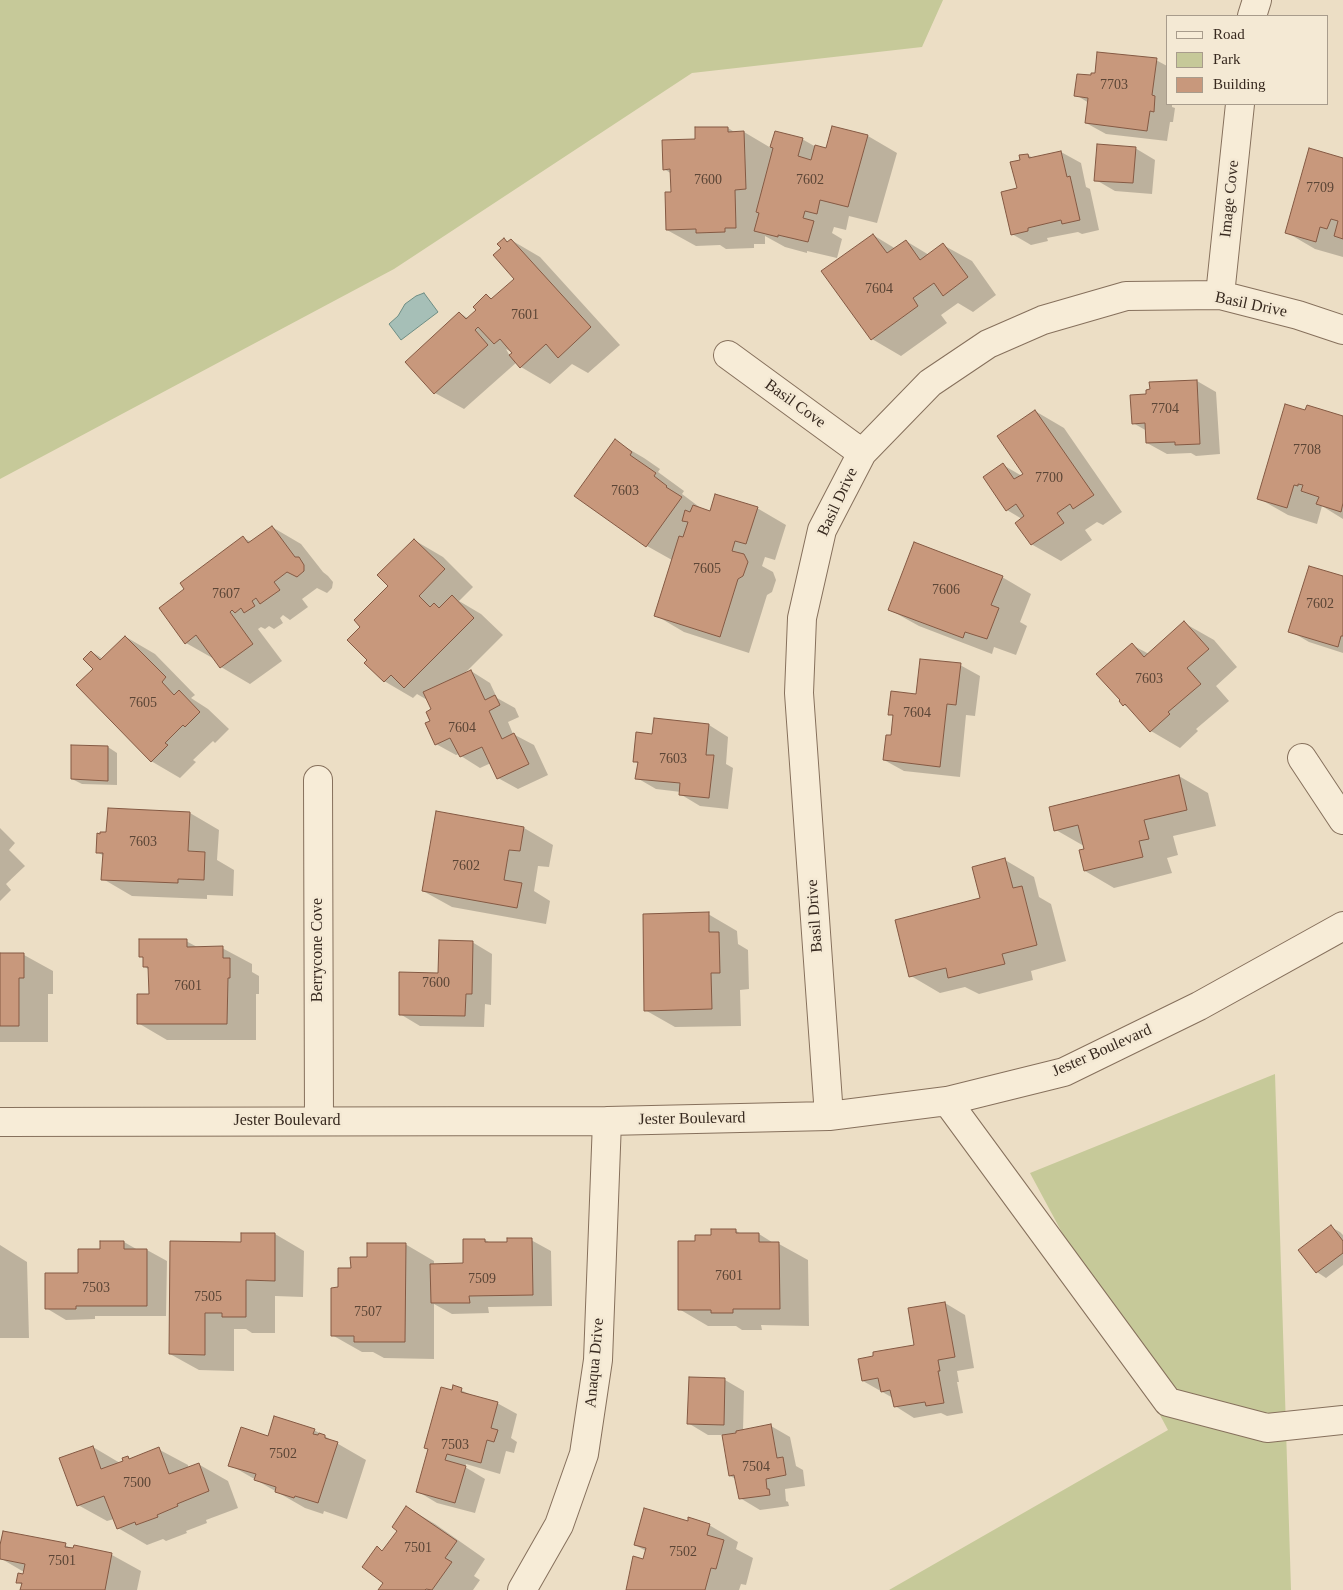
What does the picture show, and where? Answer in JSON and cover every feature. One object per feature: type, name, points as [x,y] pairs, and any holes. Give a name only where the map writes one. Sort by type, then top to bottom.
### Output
[{"type":"street","points":[[1252,15],[1257,0]]},
{"type":"street","name":"Image Cove","points":[[1220,295],[1240,105]]},
{"type":"street","name":"Basil Drive","points":[[828,1116],[799,693],[802,618],[822,530],[862,453],[930,382],[988,344],[1043,320],[1126,296],[1220,295],[1298,315],[1343,330]]},
{"type":"street","name":"Basil Cove","points":[[728,355],[862,453]]},
{"type":"street","points":[[1302,758],[1343,820]]},
{"type":"street","name":"Berrycone Cove","points":[[318,780],[319,1121]]},
{"type":"street","name":"Jester Boulevard","points":[[0,1122],[607,1121],[828,1116],[947,1101],[1064,1072],[1200,1006],[1343,926]]},
{"type":"street","points":[[947,1101],[1168,1402],[1267,1428],[1343,1420]]},
{"type":"street","name":"Anaqua Drive","points":[[522,1590],[559,1525],[584,1454],[598,1360],[607,1121]]},
{"type":"green space","points":[[0,0],[943,0],[922,47],[692,73],[394,269],[0,479]]},
{"type":"green space","points":[[1275,1074],[1291,1590],[889,1590],[1168,1430],[1030,1173]]},
{"type":"water","points":[[424,293],[438,312],[401,340],[389,324],[398,316],[405,304]]},
{"type":"building","points":[[1097,52],[1157,58],[1152,95],[1155,96],[1154,112],[1150,111],[1147,131],[1085,123],[1088,98],[1074,96],[1077,74],[1091,75],[1091,73],[1095,73]]},
{"type":"building","points":[[832,126],[868,135],[848,207],[820,200],[817,214],[805,211],[803,218],[814,221],[808,242],[754,231],[759,213],[756,212],[773,148],[770,147],[775,131],[803,138],[798,156],[811,160],[815,145],[826,148]]},
{"type":"building","points":[[695,127],[728,127],[728,132],[744,131],[746,189],[735,190],[736,228],[725,228],[725,232],[696,233],[696,229],[666,230],[665,192],[671,192],[670,169],[663,170],[662,140],[695,139]]},
{"type":"building","points":[[1097,144],[1136,147],[1133,183],[1094,181]]},
{"type":"building","points":[[1309,148],[1343,158],[1343,239],[1334,236],[1338,221],[1331,219],[1327,229],[1320,227],[1316,242],[1285,233]]},
{"type":"building","points":[[1061,151],[1067,177],[1070,176],[1080,220],[1062,224],[1061,220],[1028,228],[1028,231],[1011,235],[1001,192],[1017,188],[1010,162],[1020,160],[1019,155],[1028,154],[1029,158]]},
{"type":"building","points":[[873,234],[887,253],[906,240],[920,260],[943,243],[968,277],[943,296],[934,283],[913,298],[918,306],[871,340],[821,271]]},
{"type":"building","points":[[504,238],[507,242],[511,239],[591,327],[558,358],[546,344],[520,368],[509,355],[512,353],[500,339],[494,344],[478,327],[475,330],[488,345],[434,394],[405,362],[459,312],[466,319],[476,310],[473,307],[486,294],[491,299],[514,279],[493,255],[501,248],[497,244]]},
{"type":"building","points":[[1197,380],[1200,444],[1175,445],[1175,442],[1146,443],[1145,423],[1132,424],[1130,395],[1146,394],[1146,390],[1150,389],[1149,382]]},
{"type":"building","points":[[1285,404],[1305,410],[1307,405],[1343,416],[1343,503],[1341,512],[1316,504],[1319,497],[1301,491],[1303,485],[1298,484],[1298,486],[1294,485],[1287,508],[1257,499]]},
{"type":"building","points":[[1035,410],[1094,495],[1073,509],[1070,504],[1057,513],[1064,523],[1031,545],[1015,523],[1024,516],[1016,504],[1006,511],[983,477],[1003,463],[1014,479],[1023,474],[997,436]]},
{"type":"building","points":[[615,439],[632,452],[630,455],[656,473],[654,476],[666,487],[682,497],[646,547],[574,496]]},
{"type":"building","points":[[715,494],[758,507],[746,544],[735,541],[732,551],[744,554],[748,562],[743,576],[738,579],[720,637],[654,616],[679,536],[683,537],[688,522],[682,521],[685,510],[690,512],[693,505],[710,511]]},
{"type":"building","points":[[272,526],[295,557],[299,557],[304,565],[304,571],[297,577],[287,572],[274,582],[280,590],[260,604],[256,598],[252,601],[255,606],[244,613],[241,608],[235,613],[232,610],[230,612],[253,644],[220,668],[196,635],[185,644],[159,608],[184,589],[180,583],[243,536],[248,543]]},
{"type":"building","points":[[414,539],[445,569],[419,596],[430,607],[434,603],[439,608],[452,595],[474,618],[404,688],[391,675],[384,682],[364,663],[367,660],[347,640],[360,627],[354,620],[388,586],[377,575]]},
{"type":"building","points":[[914,542],[1003,576],[991,605],[999,608],[987,639],[965,632],[963,638],[888,610]]},
{"type":"building","points":[[1309,566],[1343,576],[1343,636],[1341,636],[1338,647],[1288,632]]},
{"type":"building","points":[[1184,621],[1209,649],[1187,668],[1201,684],[1168,712],[1170,714],[1150,732],[1125,704],[1123,706],[1120,700],[1096,674],[1132,643],[1144,657]]},
{"type":"building","points":[[125,636],[166,677],[162,682],[174,695],[179,690],[200,712],[185,727],[183,725],[165,743],[168,745],[151,762],[76,685],[93,669],[83,659],[91,651],[100,660]]},
{"type":"building","points":[[920,659],[961,663],[956,705],[947,704],[940,767],[883,760],[886,735],[891,735],[893,715],[888,715],[891,691],[916,694]]},
{"type":"building","points":[[471,670],[485,700],[495,695],[500,705],[489,711],[502,739],[514,733],[529,764],[497,779],[482,747],[460,757],[450,738],[435,745],[425,723],[430,721],[426,712],[431,709],[423,692]]},
{"type":"building","points":[[654,718],[709,724],[706,755],[714,755],[709,798],[679,795],[680,783],[635,779],[638,762],[633,762],[636,732],[652,734]]},
{"type":"building","points":[[71,745],[108,746],[108,781],[71,779]]},
{"type":"building","points":[[1179,775],[1187,810],[1144,820],[1149,839],[1139,841],[1143,857],[1084,871],[1079,850],[1084,849],[1078,825],[1054,831],[1049,807]]},
{"type":"building","points":[[108,808],[190,812],[188,851],[205,852],[204,880],[178,879],[178,883],[101,880],[103,853],[96,853],[97,833],[106,832]]},
{"type":"building","points":[[436,811],[524,827],[520,851],[509,850],[504,880],[522,883],[517,908],[422,891]]},
{"type":"building","points":[[1005,858],[1013,888],[1022,886],[1037,945],[1002,954],[1005,964],[948,978],[946,968],[909,977],[895,920],[980,898],[972,867]]},
{"type":"building","points":[[709,912],[709,932],[719,932],[720,973],[711,973],[712,1009],[644,1011],[643,914]]},
{"type":"building","points":[[139,939],[187,939],[187,947],[223,946],[223,958],[230,958],[227,1024],[137,1024],[137,994],[149,994],[148,967],[143,967],[143,957],[139,957]]},
{"type":"building","points":[[439,940],[473,941],[472,994],[466,994],[465,1016],[399,1015],[399,972],[438,973]]},
{"type":"building","points":[[0,953],[24,953],[24,978],[19,978],[19,1026],[0,1026]]},
{"type":"building","points":[[1331,1225],[1343,1241],[1343,1253],[1316,1273],[1298,1250]]},
{"type":"building","points":[[711,1229],[736,1229],[736,1233],[759,1233],[759,1242],[779,1242],[780,1309],[733,1309],[733,1313],[711,1313],[711,1310],[678,1310],[678,1241],[695,1241],[695,1235],[711,1235]]},
{"type":"building","points":[[241,1233],[275,1233],[275,1281],[246,1280],[246,1317],[222,1317],[222,1313],[205,1313],[205,1355],[169,1354],[170,1241],[241,1242]]},
{"type":"building","points":[[507,1238],[532,1238],[533,1295],[469,1296],[470,1303],[431,1303],[430,1264],[463,1263],[463,1239],[507,1242]]},
{"type":"building","points":[[100,1241],[124,1241],[124,1249],[147,1249],[147,1306],[76,1306],[76,1309],[45,1309],[45,1273],[78,1273],[78,1249],[100,1249]]},
{"type":"building","points":[[367,1243],[406,1243],[405,1342],[354,1342],[354,1336],[331,1336],[331,1288],[338,1287],[338,1268],[351,1268],[350,1257],[367,1257]]},
{"type":"building","points":[[945,1302],[955,1357],[938,1360],[940,1371],[938,1371],[944,1403],[926,1406],[925,1402],[894,1407],[890,1390],[881,1392],[878,1378],[862,1381],[858,1359],[873,1356],[873,1352],[914,1345],[908,1308]]},
{"type":"building","points":[[689,1377],[725,1378],[724,1425],[687,1424]]},
{"type":"building","points":[[453,1385],[462,1388],[461,1392],[498,1402],[491,1428],[498,1430],[494,1442],[487,1440],[481,1463],[447,1454],[445,1460],[466,1466],[455,1503],[416,1492],[428,1449],[424,1448],[441,1387],[452,1390]]},
{"type":"building","points":[[274,1416],[315,1429],[313,1434],[318,1435],[319,1433],[325,1435],[325,1438],[338,1442],[318,1503],[275,1492],[276,1487],[254,1480],[256,1474],[228,1466],[241,1427],[268,1436]]},
{"type":"building","points":[[771,1424],[777,1458],[783,1457],[786,1475],[766,1479],[770,1495],[739,1499],[734,1475],[729,1476],[722,1435]]},
{"type":"building","points":[[93,1446],[101,1469],[123,1461],[122,1458],[128,1456],[129,1459],[159,1447],[169,1474],[199,1463],[209,1491],[177,1504],[178,1506],[157,1515],[158,1517],[136,1525],[135,1522],[117,1529],[104,1496],[77,1506],[59,1458]]},
{"type":"building","points":[[406,1506],[457,1541],[445,1558],[452,1562],[432,1590],[378,1590],[383,1583],[362,1567],[377,1546],[382,1551],[397,1531],[392,1527]]},
{"type":"building","points":[[644,1508],[688,1521],[688,1517],[710,1524],[707,1535],[724,1540],[716,1569],[711,1568],[705,1590],[626,1590],[633,1556],[643,1559],[646,1548],[634,1545]]},
{"type":"building","points":[[3,1531],[66,1543],[65,1547],[73,1548],[74,1545],[112,1553],[105,1590],[20,1590],[22,1583],[16,1583],[18,1573],[23,1574],[25,1564],[0,1559]]}]
